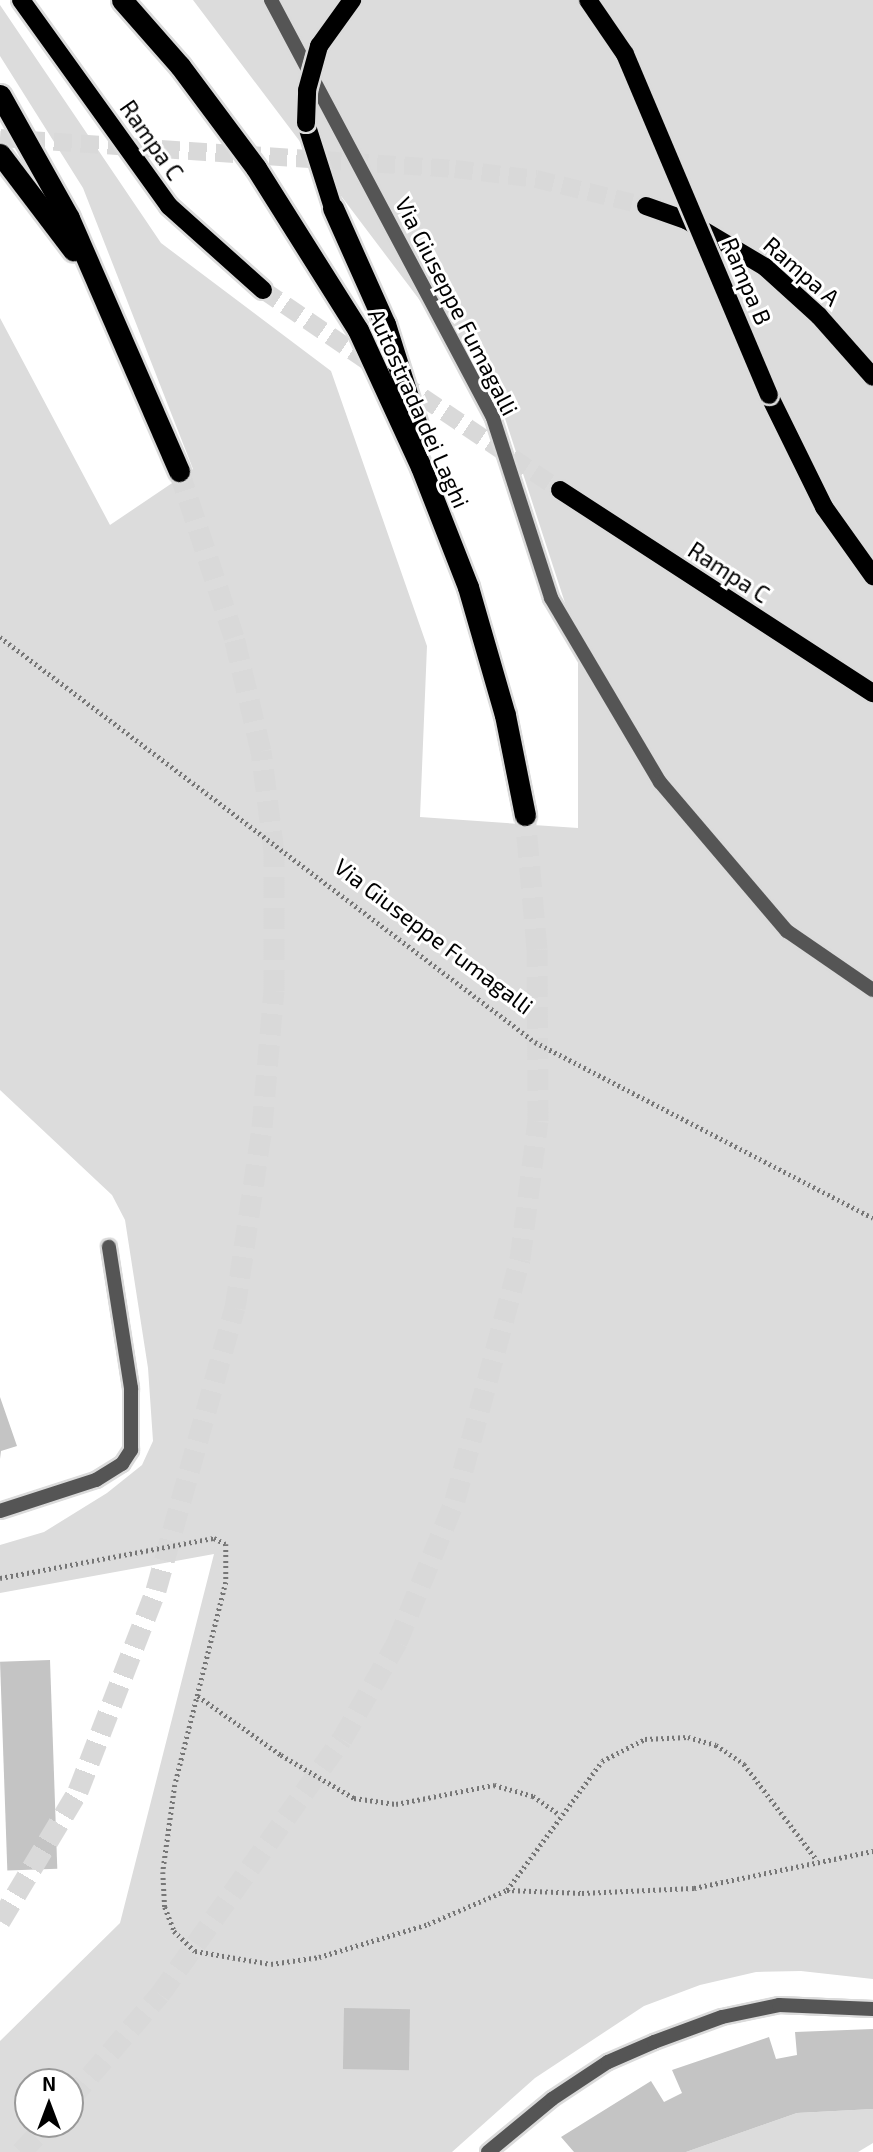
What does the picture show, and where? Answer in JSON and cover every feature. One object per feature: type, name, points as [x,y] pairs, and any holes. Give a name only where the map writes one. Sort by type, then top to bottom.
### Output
[{"type":"highway","name":"Autostrada dei Laghi","points":[[122,0],[180,66],[256,168],[331,284],[390,396],[468,587],[505,715],[525,814]]},
{"type":"highway","points":[[0,94],[69,218],[179,471]]},
{"type":"highway","points":[[0,154],[98,286]]},
{"type":"highway","points":[[333,208],[385,324],[468,587]]},
{"type":"main road","name":"Rampa C","points":[[20,0],[169,206],[263,290]]},
{"type":"main road","points":[[333,208],[306,123],[307,90],[319,46],[352,0]]},
{"type":"main road","name":"Rampa B","points":[[588,0],[625,54],[769,395],[824,507],[873,576]]},
{"type":"main road","name":"Rampa A","points":[[646,206],[685,220],[765,267],[819,316],[873,377]]},
{"type":"main road","name":"Rampa C","points":[[560,490],[873,693]]},
{"type":"street","name":"Via Giuseppe Fumagalli","points":[[271,0],[493,418],[551,598],[660,782],[787,931],[873,990]]},
{"type":"street","points":[[0,1511],[96,1480],[122,1464],[131,1450],[131,1388],[109,1247]]},
{"type":"street","points":[[488,2152],[552,2099],[608,2063],[654,2042],[722,2017],[779,2006],[873,2009]]},
{"type":"path","name":"Via Giuseppe Fumagalli","points":[[0,637],[536,1042],[873,1218]]},
{"type":"path","points":[[0,1578],[214,1538],[226,1544],[226,1582],[175,1785],[163,1872],[165,1907],[174,1931],[195,1951],[271,1964],[319,1957],[428,1924],[507,1889],[582,1893],[694,1888],[873,1851]]},
{"type":"path","points":[[198,1696],[281,1755],[354,1798],[396,1804],[494,1785],[533,1796],[559,1814]]},
{"type":"path","points":[[507,1889],[559,1814],[602,1761],[645,1739],[688,1737],[716,1745],[744,1765],[818,1861]]},
{"type":"shaded area","points":[[193,0],[873,0],[873,1979],[801,1971],[756,1972],[700,1985],[644,2006],[535,2078],[452,2152],[0,2152],[0,2041],[120,1923],[214,1554],[0,1593],[0,1545],[44,1532],[107,1493],[142,1465],[153,1441],[148,1368],[125,1220],[112,1195],[0,1090],[0,318],[110,525],[193,469],[83,188],[0,56],[0,5],[161,243],[331,371],[427,646],[420,817],[578,828],[578,643],[502,409]]},
{"type":"shaded area","points":[[873,2109],[873,2143],[858,2152],[686,2152],[797,2113]]},
{"type":"building","points":[[0,1397],[17,1446],[1,1451],[0,1459]]},
{"type":"building","points":[[50,1660],[57,1869],[7,1871],[0,1662]]},
{"type":"building","points":[[344,2008],[410,2009],[409,2070],[343,2069]]},
{"type":"building","points":[[873,2029],[873,2109],[797,2113],[686,2152],[574,2152],[561,2137],[651,2081],[664,2102],[682,2093],[672,2070],[769,2037],[776,2059],[797,2055],[795,2032]]},
{"type":"tunnel","points":[[0,138],[455,169],[536,179],[646,206]]},
{"type":"tunnel","points":[[263,290],[376,367]]},
{"type":"tunnel","points":[[400,382],[560,490]]},
{"type":"tunnel","points":[[0,1921],[78,1791],[156,1590],[235,1308],[262,1127],[274,991],[274,852],[261,751],[234,637],[179,471]]},
{"type":"tunnel","points":[[84,2083],[160,1994],[342,1739],[397,1642],[455,1500],[520,1259],[538,1121],[537,949],[525,815]]},
{"type":"tunnel","points":[[21,2152],[34,2138]]}]
